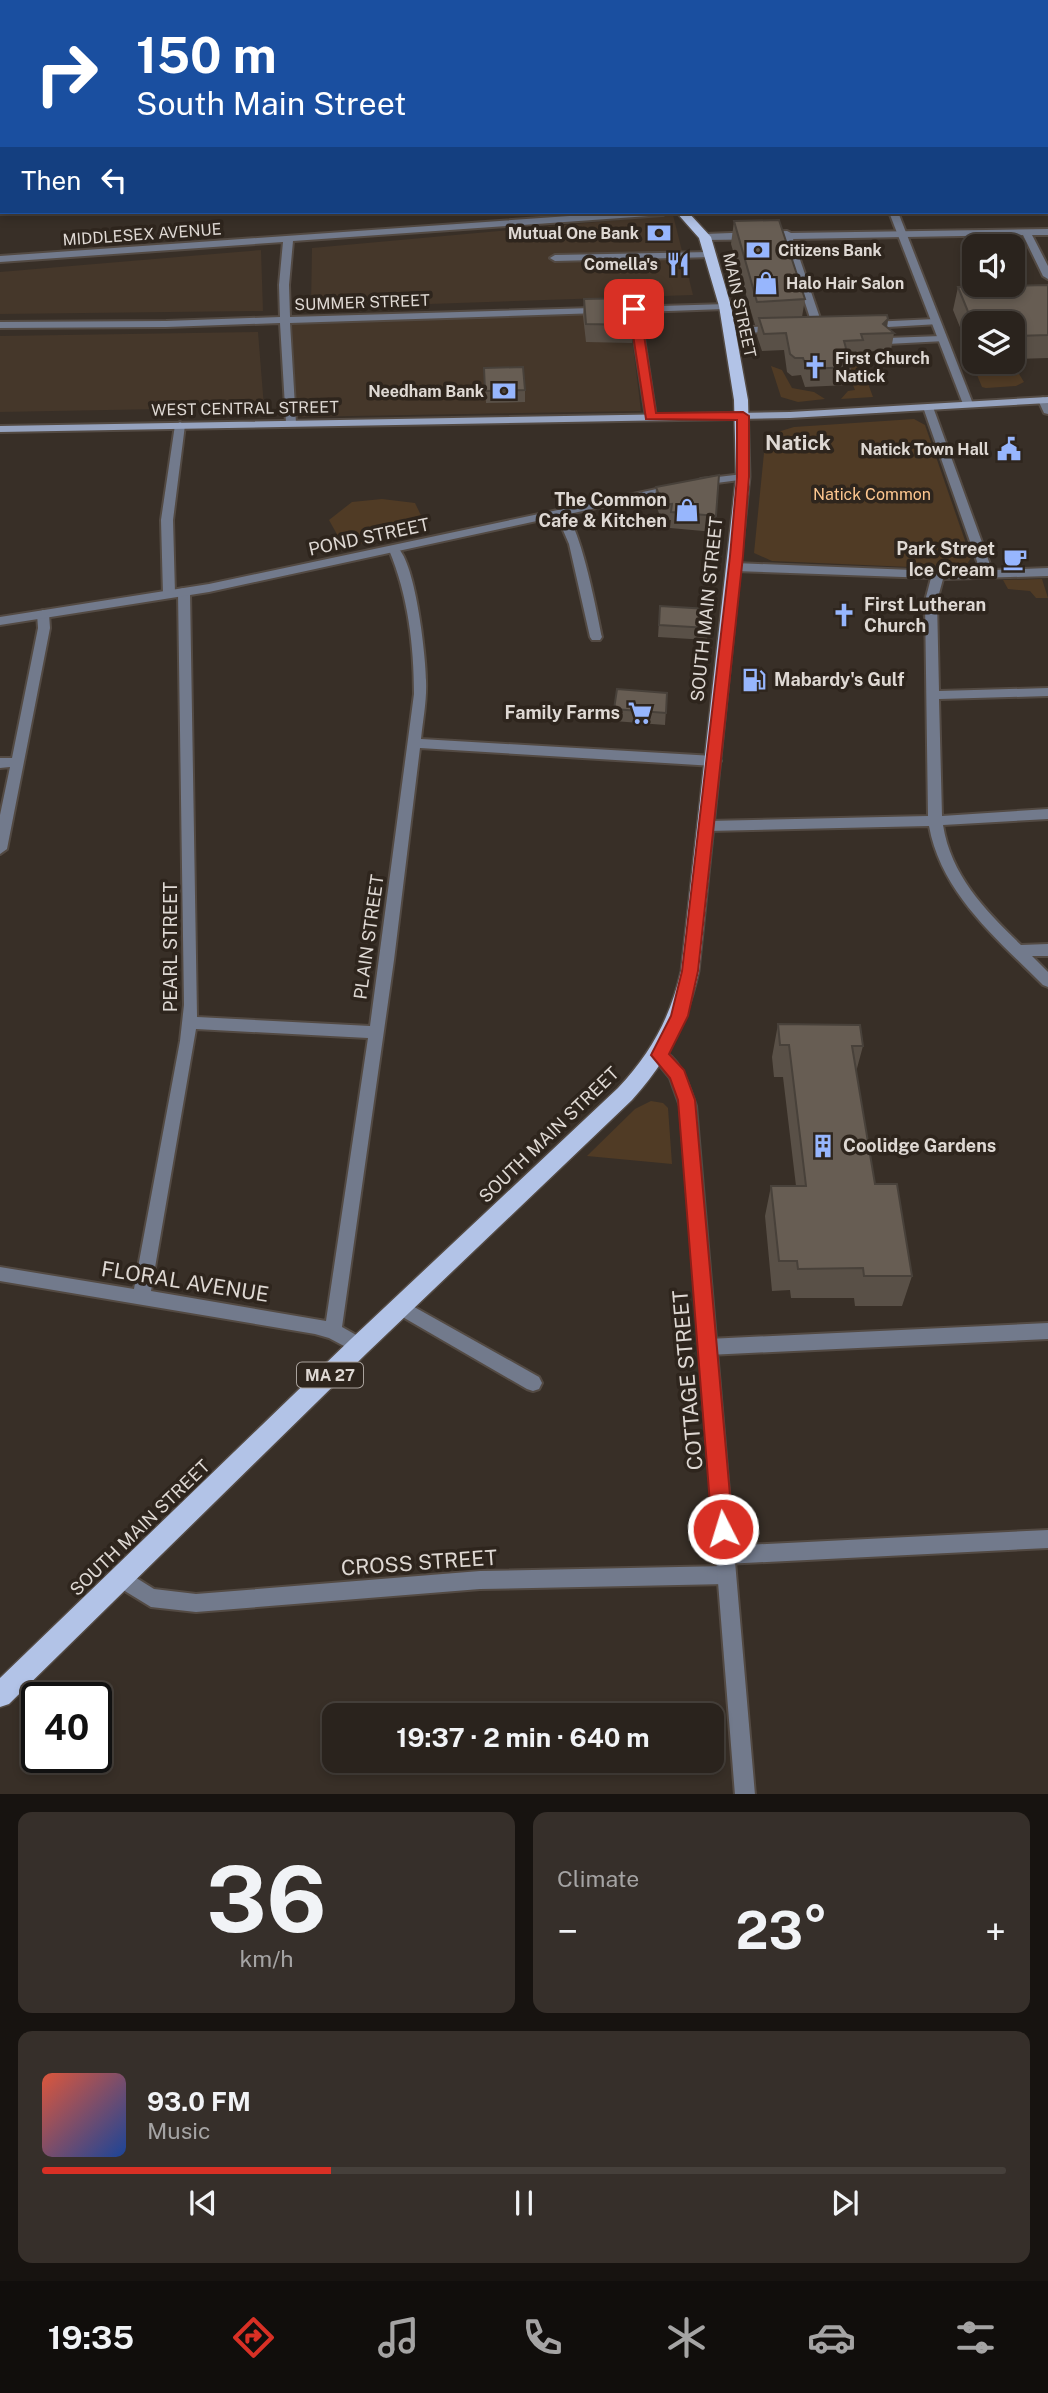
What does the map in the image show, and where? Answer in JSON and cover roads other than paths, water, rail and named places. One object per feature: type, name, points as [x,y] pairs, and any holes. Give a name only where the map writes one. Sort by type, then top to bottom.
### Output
[{"type":"main road","name":"MAIN STREET","points":[[684,214],[705,237],[711,255],[730,331],[743,416]]},
{"type":"main road","name":"WEST CENTRAL STREET","points":[[0,429],[743,416],[968,404],[1046,404]]},
{"type":"main road","name":"SOUTH MAIN STREET","points":[[0,1695],[359,1346],[625,1094],[659,1055],[680,1016],[685,993],[708,826],[743,477],[743,416]]},
{"type":"street","name":"MIDDLESEX AVENUE","points":[[0,260],[636,214]]},
{"type":"street","points":[[893,214],[968,404]]},
{"type":"street","points":[[1026,232],[1048,276]]},
{"type":"street","points":[[705,237],[1048,232]]},
{"type":"street","points":[[787,234],[818,327]]},
{"type":"street","points":[[288,240],[283,268],[291,371],[291,423]]},
{"type":"street","points":[[555,258],[711,255]]},
{"type":"street","name":"SUMMER STREET","points":[[0,325],[285,320],[724,306]]},
{"type":"street","points":[[634,309],[651,417]]},
{"type":"street","points":[[860,329],[935,322]]},
{"type":"street","points":[[806,327],[831,326]]},
{"type":"street","points":[[730,331],[793,328]]},
{"type":"street","points":[[887,341],[942,339]]},
{"type":"street","points":[[928,407],[987,573]]},
{"type":"street","points":[[169,594],[167,520],[180,425]]},
{"type":"street","name":"POND STREET","points":[[0,621],[184,592],[395,550],[688,485],[743,477]]},
{"type":"street","points":[[562,514],[575,544],[596,638]]},
{"type":"street","name":"PLAIN STREET","points":[[333,1331],[421,694],[420,660],[402,569],[395,550]]},
{"type":"street","points":[[735,567],[938,575],[1048,572]]},
{"type":"street","points":[[938,575],[931,601],[935,821],[939,848],[950,873],[1048,981]]},
{"type":"street","name":"PEARL STREET","points":[[141,1298],[190,1023],[184,592]]},
{"type":"street","points":[[0,849],[44,628],[43,614]]},
{"type":"street","points":[[933,695],[1048,692]]},
{"type":"street","points":[[415,743],[714,761]]},
{"type":"street","points":[[0,763],[18,762]]},
{"type":"street","points":[[708,826],[935,821],[1048,814]]},
{"type":"street","points":[[1019,951],[1048,950]]},
{"type":"street","points":[[190,1023],[375,1032]]},
{"type":"street","name":"COTTAGE STREET","points":[[659,1055],[677,1075],[687,1100],[745,1794]]},
{"type":"street","name":"FLORAL AVENUE","points":[[0,1274],[333,1331],[359,1346]]},
{"type":"street","points":[[400,1307],[533,1383]]},
{"type":"street","points":[[708,1347],[1048,1331]]},
{"type":"street","points":[[725,1555],[1048,1539]]},
{"type":"street","name":"CROSS STREET","points":[[122,1577],[151,1598],[196,1603],[480,1580],[727,1575]]},
{"type":"place","name":"Mutual One Bank","points":[[659,233]]},
{"type":"place","name":"Citizens Bank","points":[[758,250]]},
{"type":"place","name":"Comella's","points":[[678,264]]},
{"type":"place","name":"Halo Hair Salon","points":[[766,283]]},
{"type":"place","name":"First Church Natick","points":[[815,367]]},
{"type":"place","name":"Needham Bank","points":[[504,391]]},
{"type":"place","name":"Natick Town Hall","points":[[1009,449]]},
{"type":"place","name":"The Common Cafe & Kitchen","points":[[687,510]]},
{"type":"place","name":"Park Street Ice Cream","points":[[1015,559]]},
{"type":"place","name":"First Lutheran Church","points":[[844,615]]},
{"type":"place","name":"Mabardy's Gulf","points":[[754,680]]},
{"type":"place","name":"Family Farms","points":[[640,713]]},
{"type":"place","name":"Coolidge Gardens","points":[[823,1146]]},
{"type":"district","name":"Natick","points":[[798,443]]},
{"type":"park label","name":"Natick Common","points":[[872,494]]}]
